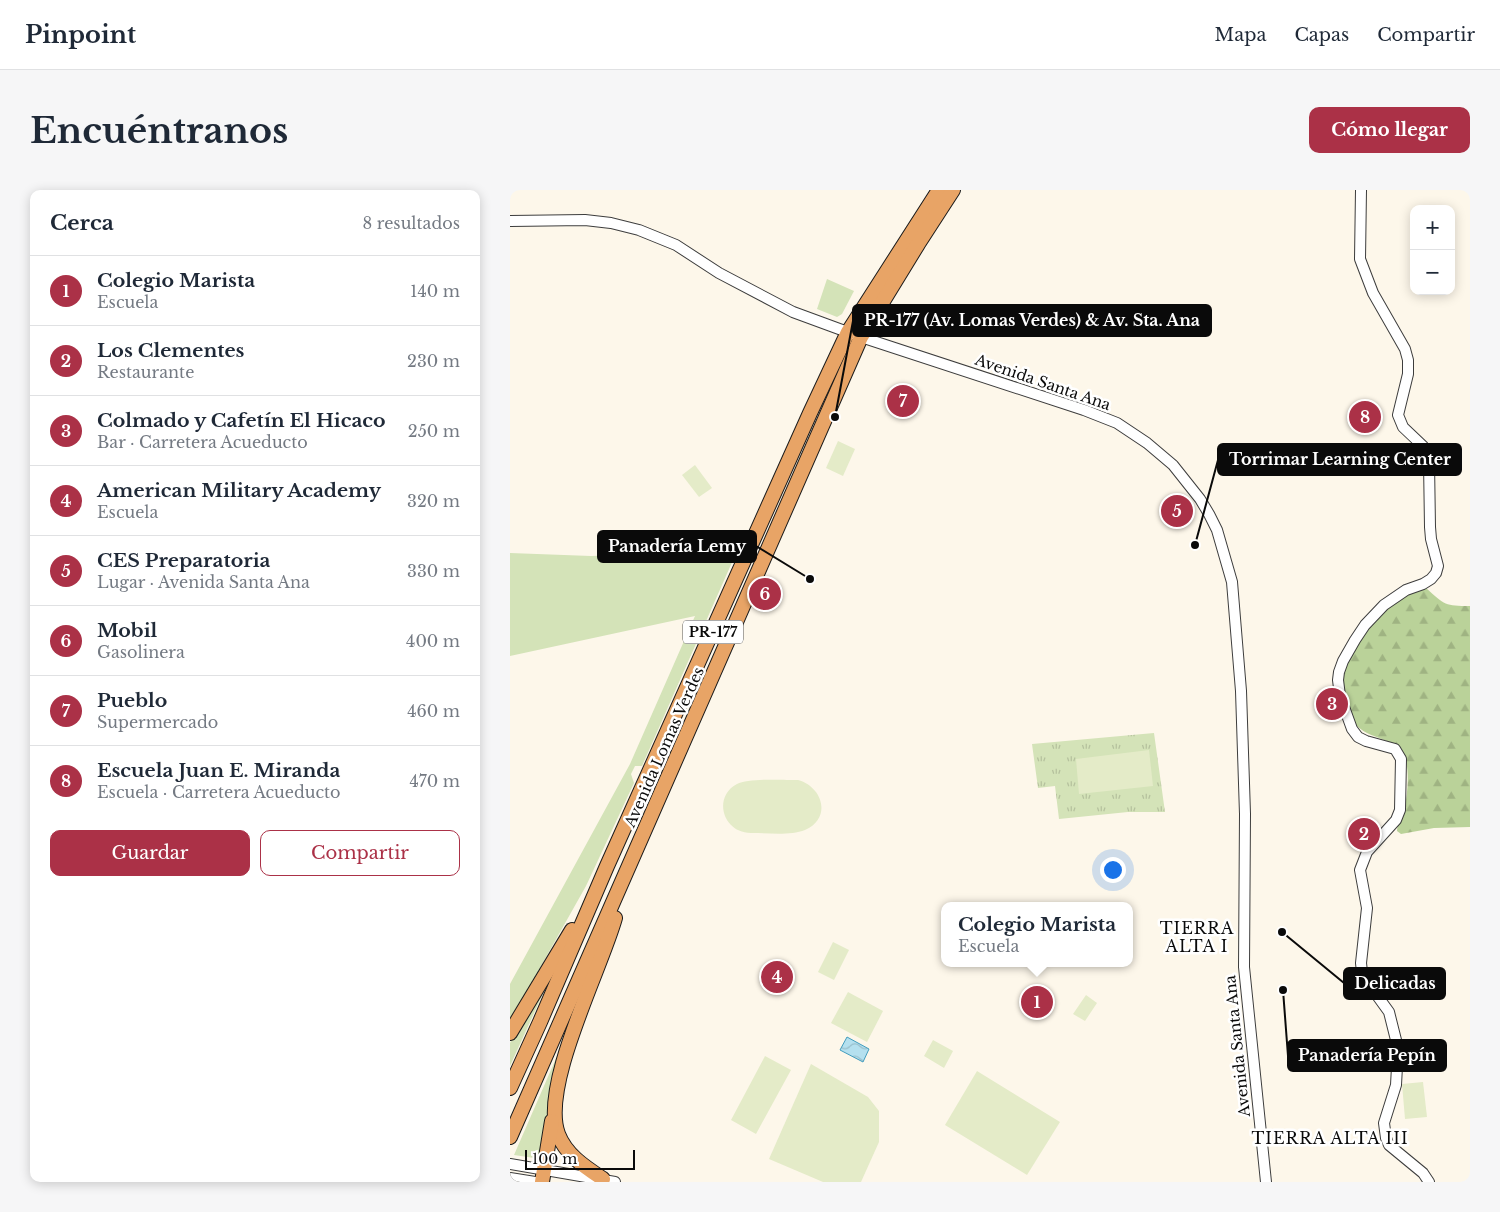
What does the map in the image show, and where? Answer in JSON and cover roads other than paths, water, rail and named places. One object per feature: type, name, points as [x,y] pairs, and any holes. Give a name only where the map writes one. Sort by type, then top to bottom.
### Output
[{"type":"highway","name":"Avenida Lomas Verdes","points":[[510,1088],[810,412],[939,190]]},
{"type":"highway","name":"Avenida Lomas Verdes","points":[[510,1137],[629,866],[855,334],[953,190]]},
{"type":"highway","points":[[510,1033],[580,916],[607,866]]},
{"type":"highway","points":[[543,1176],[565,1058],[614,922],[629,866]]},
{"type":"highway","points":[[554,1113],[558,1133],[569,1153],[609,1181]]},
{"type":"street","points":[[1361,190],[1360,259],[1372,293],[1405,349],[1408,360],[1408,374],[1398,415],[1403,427],[1422,446],[1429,462],[1431,539],[1438,566],[1436,573],[1431,579],[1398,595],[1384,605],[1365,625],[1343,661],[1338,680],[1340,696],[1352,729],[1358,737],[1395,749],[1401,758],[1400,810],[1396,820],[1367,852],[1360,870],[1367,908],[1361,963],[1362,972],[1368,983],[1389,1012],[1398,1048],[1396,1085],[1384,1123],[1386,1138],[1389,1145],[1423,1173],[1429,1182]]},
{"type":"street","name":"Avenida Santa Ana","points":[[510,221],[585,220],[611,223],[638,230],[676,245],[719,274],[785,308],[855,334],[1084,410],[1117,424],[1146,443],[1173,465],[1200,499],[1217,530],[1232,582],[1241,691],[1245,814],[1244,967],[1266,1182]]},
{"type":"street","points":[[510,1164],[527,1167],[543,1176],[609,1181]]},
{"type":"street","points":[[510,1178],[535,1182]]},
{"type":"water","points":[[847,1037],[869,1049],[863,1062],[840,1050]]},
{"type":"place","name":"Pueblo","points":[[903,401]]},
{"type":"place","name":"PR-177 (Av. Lomas Verdes) & Av. Sta. Ana","points":[[835,417]]},
{"type":"place","name":"Escuela Juan E. Miranda","points":[[1365,417]]},
{"type":"place","name":"CES Preparatoria","points":[[1177,511]]},
{"type":"place","name":"Torrimar Learning Center","points":[[1195,545]]},
{"type":"place","name":"Panadería Lemy","points":[[810,579]]},
{"type":"place","name":"Mobil","points":[[765,594]]},
{"type":"place","name":"Colmado y Cafetín El Hicaco","points":[[1332,704]]},
{"type":"place","name":"Los Clementes","points":[[1364,834]]},
{"type":"place","name":"Delicadas","points":[[1282,932]]},
{"type":"place","name":"American Military Academy","points":[[777,977]]},
{"type":"place","name":"Panadería Pepín","points":[[1283,990]]},
{"type":"place","name":"Colegio Marista","points":[[1037,1002]]},
{"type":"district","name":"TIERRA ALTA I","points":[[1197,937]]},
{"type":"district","name":"TIERRA ALTA III","points":[[1330,1138]]}]
